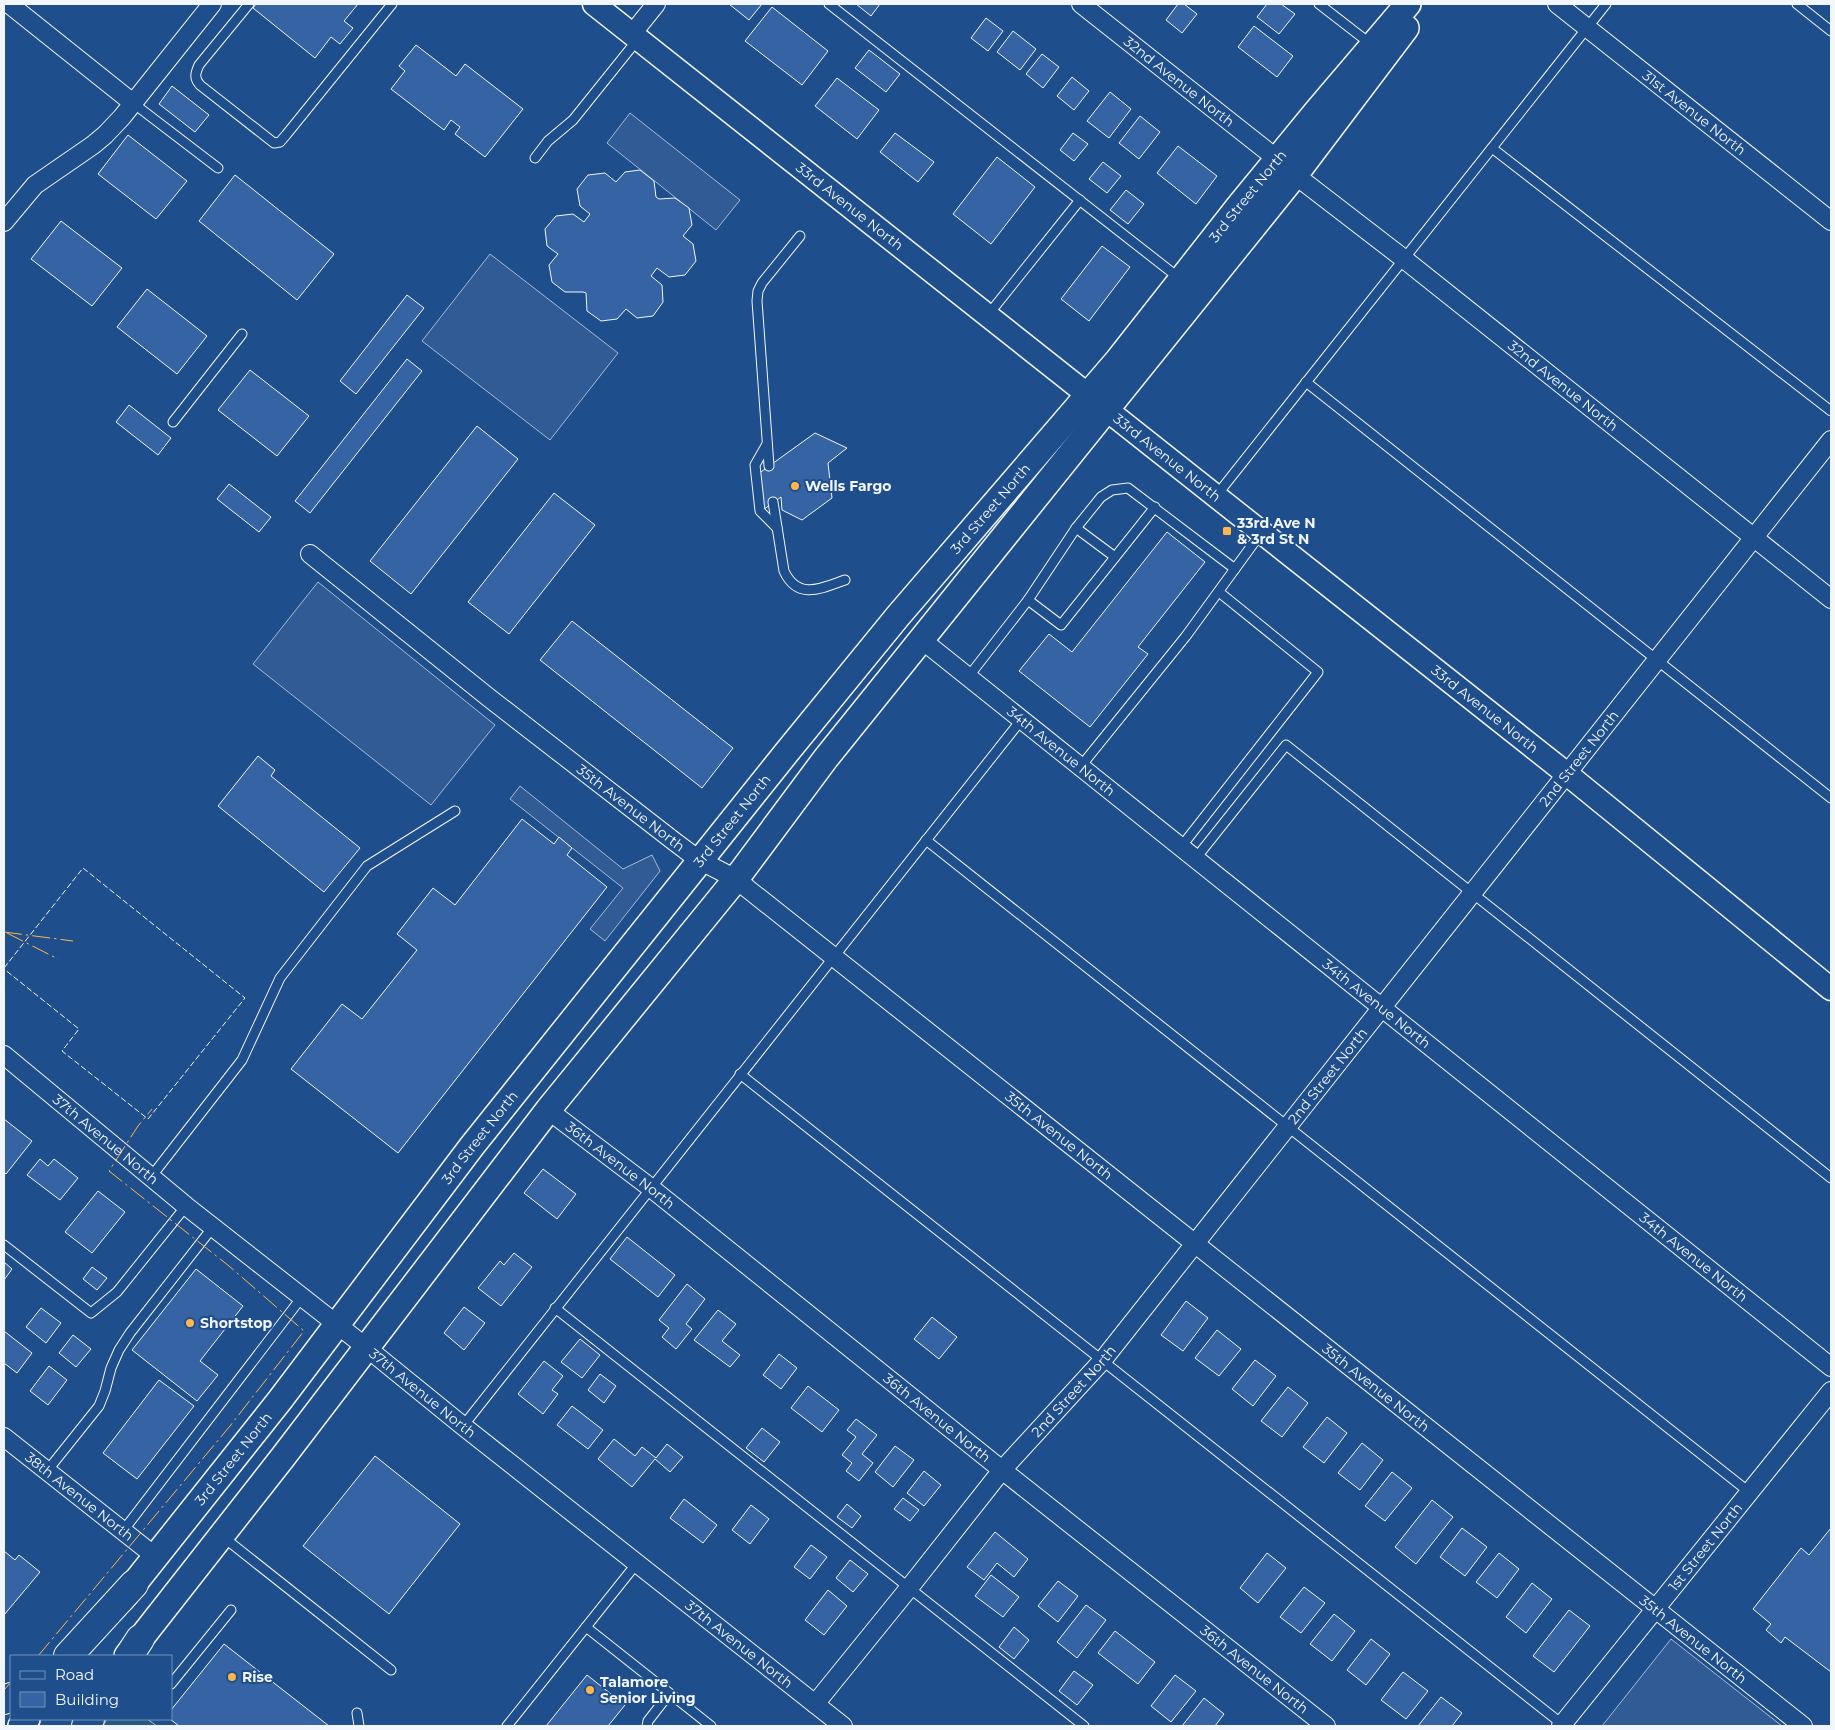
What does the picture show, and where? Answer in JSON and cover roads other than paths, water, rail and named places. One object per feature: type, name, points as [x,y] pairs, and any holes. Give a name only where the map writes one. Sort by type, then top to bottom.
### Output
[{"type":"highway","points":[[69,1655],[134,1584]]},
{"type":"main road","name":"3rd Street North","points":[[77,1655],[280,1400],[466,1153],[868,651],[1097,402],[1286,167],[1372,45],[1408,4]]},
{"type":"main road","name":"3rd Street North","points":[[132,1651],[367,1348],[548,1110],[736,879],[826,758],[922,640],[1097,402],[1182,280],[1387,55],[1424,4]]},
{"type":"street","points":[[9,4],[133,103]]},
{"type":"street","points":[[4,222],[35,185],[93,145],[110,129],[212,4]]},
{"type":"street","name":"33rd Avenue North","points":[[594,4],[1567,774],[1831,989]]},
{"type":"street","points":[[635,36],[656,4]]},
{"type":"street","name":"32nd Avenue North","points":[[1082,4],[1831,599]]},
{"type":"street","name":"31st Avenue North","points":[[1557,4],[1831,221]]},
{"type":"street","name":"2nd Street North","points":[[815,1704],[1002,1470],[1102,1361],[1831,440]]},
{"type":"street","name":"35th Avenue North","points":[[310,554],[488,697],[700,860],[736,879],[1802,1726]]},
{"type":"street","name":"34th Avenue North","points":[[922,640],[1831,1367]]},
{"type":"street","name":"37th Avenue North","points":[[4,1055],[186,1206],[843,1726]]},
{"type":"street","name":"36th Avenue North","points":[[548,1110],[651,1188],[1002,1470],[1326,1726]]},
{"type":"street","name":"1st Street North","points":[[1561,1725],[1831,1391]]},
{"type":"street","name":"38th Avenue North","points":[[4,1437],[156,1557]]},
{"type":"lane","points":[[249,4],[199,65],[195,73],[195,79],[200,85],[274,143],[280,142],[286,135],[392,4]]},
{"type":"lane","points":[[830,4],[1182,280]]},
{"type":"lane","points":[[1319,4],[1372,45]]},
{"type":"lane","points":[[1216,496],[1606,4]]},
{"type":"lane","points":[[1797,4],[1831,31]]},
{"type":"lane","points":[[535,158],[548,141],[573,120],[635,36]]},
{"type":"lane","points":[[133,103],[218,168]]},
{"type":"lane","points":[[1492,148],[1831,411]]},
{"type":"lane","points":[[988,315],[1080,200]]},
{"type":"lane","points":[[769,466],[757,301],[758,291],[762,283],[800,236]]},
{"type":"lane","points":[[173,422],[242,334]]},
{"type":"lane","points":[[1306,382],[1831,798]]},
{"type":"lane","points":[[767,444],[755,465],[760,511],[778,528]]},
{"type":"lane","points":[[969,676],[1028,600],[1076,528],[1101,497],[1112,490],[1128,488],[1235,568]]},
{"type":"lane","points":[[773,502],[784,571],[788,579],[795,586],[811,590],[846,580]]},
{"type":"lane","points":[[1028,600],[1061,625],[1155,507]]},
{"type":"lane","points":[[1076,528],[1115,557]]},
{"type":"lane","points":[[1081,766],[1186,636],[1262,532]]},
{"type":"lane","points":[[1181,846],[1318,672],[1219,592]]},
{"type":"lane","points":[[463,1426],[1022,719]]},
{"type":"lane","points":[[1196,858],[1286,745],[1831,1178]]},
{"type":"lane","points":[[151,1177],[242,1060],[280,978],[367,866],[455,811]]},
{"type":"lane","points":[[926,840],[1748,1492]]},
{"type":"lane","points":[[740,1074],[1561,1725]]},
{"type":"lane","points":[[4,1245],[91,1313],[117,1292],[186,1206]]},
{"type":"lane","points":[[47,1471],[98,1406],[105,1391],[111,1368],[130,1333],[213,1227]]},
{"type":"lane","points":[[123,1531],[302,1297]]},
{"type":"lane","points":[[556,1308],[1084,1726]]},
{"type":"lane","points":[[222,1536],[392,1670]]},
{"type":"lane","points":[[507,1726],[637,1562]]},
{"type":"lane","points":[[172,1683],[231,1610]]},
{"type":"lane","points":[[586,1627],[711,1726]]},
{"type":"lane","points":[[647,1726],[648,1720],[669,1694]]},
{"type":"lane","points":[[357,1713],[359,1726]]},
{"type":"place","name":"Wells Fargo","points":[[795,486]]},
{"type":"place","name":"33rd Ave N & 3rd St N","points":[[1227,531]]},
{"type":"place","name":"Shortstop","points":[[190,1323]]},
{"type":"place","name":"Rise","points":[[232,1677]]},
{"type":"place","name":"Talamore Senior Living","points":[[590,1690]]}]
